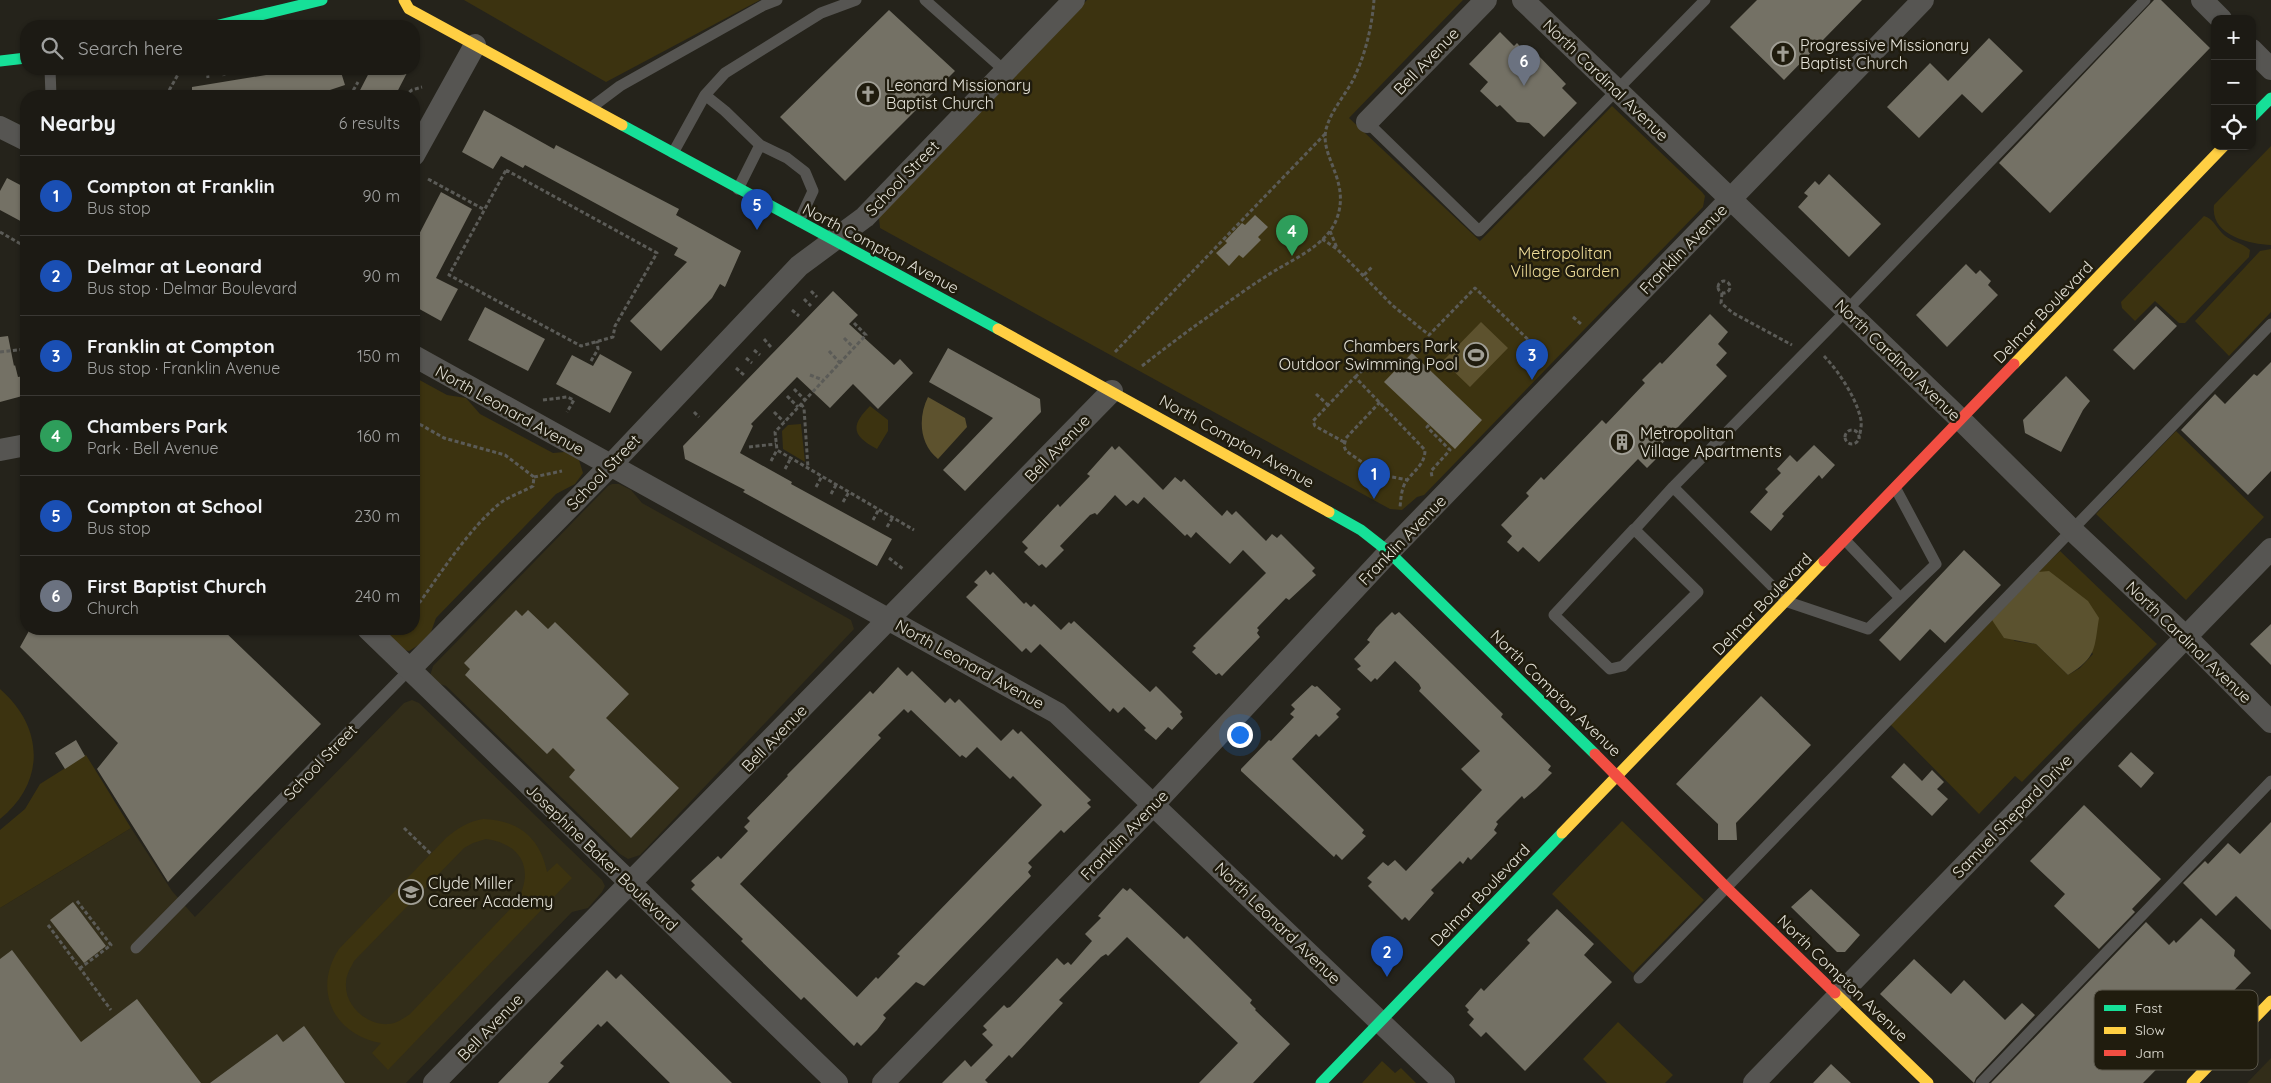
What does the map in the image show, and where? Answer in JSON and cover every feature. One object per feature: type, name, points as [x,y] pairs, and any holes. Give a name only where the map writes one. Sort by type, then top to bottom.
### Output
[{"type":"main road","points":[[240,20],[322,0]]},
{"type":"main road","name":"North Compton Avenue","points":[[404,0],[409,9],[1347,520],[1390,552],[1618,777],[1727,888],[1928,1083]]},
{"type":"main road","points":[[0,62],[20,59]]},
{"type":"main road","points":[[2256,113],[2271,98]]},
{"type":"main road","name":"Delmar Boulevard","points":[[1321,1083],[1788,602],[2220,150]]},
{"type":"main road","points":[[2258,1014],[2271,1001]]},
{"type":"main road","points":[[2192,1083],[2205,1070]]},
{"type":"street","name":"School Street","points":[[410,669],[610,466],[799,266],[865,217],[1074,0]]},
{"type":"street","name":"Bell Avenue","points":[[1367,122],[1486,0]]},
{"type":"street","name":"North Cardinal Avenue","points":[[1523,0],[1961,420],[2072,530],[2186,637],[2271,722]]},
{"type":"street","name":"Franklin Avenue","points":[[883,1083],[1154,804],[1390,552],[1923,0]]},
{"type":"street","points":[[2202,0],[2216,15]]},
{"type":"street","points":[[420,144],[475,45]]},
{"type":"street","points":[[2256,54],[2271,69]]},
{"type":"street","points":[[2,125],[20,136]]},
{"type":"street","name":"North Leonard Avenue","points":[[420,359],[1058,713],[1444,1083]]},
{"type":"street","name":"Bell Avenue","points":[[434,1083],[1112,391]]},
{"type":"street","points":[[0,450],[20,446]]},
{"type":"street","name":"Samuel Shepard Drive","points":[[1754,1083],[2271,549]]},
{"type":"street","name":"Josephine Baker Boulevard","points":[[374,635],[837,1083]]},
{"type":"lane","points":[[590,108],[620,86],[764,5],[777,0]]},
{"type":"lane","points":[[673,154],[705,96],[726,73],[821,13],[856,0]]},
{"type":"lane","points":[[925,0],[1005,71]]},
{"type":"lane","points":[[1367,122],[1479,231],[1705,0]]},
{"type":"lane","points":[[1634,530],[1698,592],[1623,666],[1610,669],[1554,615],[1673,487],[1847,310],[2145,0]]},
{"type":"lane","points":[[50,75],[51,90]]},
{"type":"lane","points":[[705,96],[725,111],[760,145],[787,158],[805,172],[813,191],[799,222]]},
{"type":"lane","points":[[738,189],[760,145]]},
{"type":"lane","points":[[1639,978],[2271,324]]},
{"type":"lane","points":[[1673,487],[1788,602],[1868,629],[1936,564],[1896,489]]},
{"type":"lane","points":[[1846,541],[1900,598]]},
{"type":"lane","name":"School Street","points":[[136,948],[410,669]]},
{"type":"lane","points":[[1981,1083],[2271,781]]},
{"type":"path","points":[[169,90],[177,75]]},
{"type":"path","points":[[353,90],[358,82]]},
{"type":"path","points":[[412,90],[422,88]]},
{"type":"path","points":[[1115,352],[1325,134]]},
{"type":"path","points":[[506,170],[658,253],[615,326],[613,337],[597,341],[581,346],[449,275],[506,170]]},
{"type":"path","points":[[428,179],[484,210]]},
{"type":"path","points":[[1142,366],[1207,317],[1303,253],[1332,229],[1337,249]]},
{"type":"path","points":[[0,232],[20,244]]},
{"type":"path","points":[[1322,239],[1337,249],[1392,305],[1429,335],[1475,288],[1548,358]]},
{"type":"path","points":[[1364,275],[1373,266]]},
{"type":"path","points":[[811,291],[817,297]]},
{"type":"path","points":[[804,298],[811,306]]},
{"type":"path","points":[[792,310],[799,316]]},
{"type":"path","points":[[1573,317],[1581,324]]},
{"type":"path","points":[[771,461],[777,450],[775,432],[866,335],[854,323]]},
{"type":"path","points":[[844,338],[854,348]]},
{"type":"path","points":[[764,339],[771,347]]},
{"type":"path","points":[[591,361],[598,349],[597,341]]},
{"type":"path","points":[[0,352],[20,350]]},
{"type":"path","points":[[754,350],[760,355]]},
{"type":"path","points":[[829,352],[840,363]]},
{"type":"path","points":[[746,358],[752,363]]},
{"type":"path","points":[[1344,442],[1315,426],[1313,423],[1355,377],[1372,364],[1382,362],[1398,368]]},
{"type":"path","points":[[736,368],[744,375]]},
{"type":"path","points":[[810,375],[823,380]]},
{"type":"path","points":[[1355,377],[1424,450],[1425,458],[1402,491],[1400,507]]},
{"type":"path","points":[[794,389],[805,400]]},
{"type":"path","points":[[1316,394],[1328,405]]},
{"type":"path","points":[[787,396],[804,408],[808,468]]},
{"type":"path","points":[[543,400],[567,397],[574,400],[567,412]]},
{"type":"path","points":[[1380,402],[1349,434],[1344,442],[1346,452],[1381,475],[1408,480]]},
{"type":"path","points":[[694,412],[700,417]]},
{"type":"path","points":[[774,412],[784,422]]},
{"type":"path","points":[[420,424],[444,438],[505,455],[534,477],[562,471]]},
{"type":"path","points":[[1429,425],[1426,427],[1450,450],[1431,471],[1433,477]]},
{"type":"path","points":[[1854,430],[1858,432],[1859,439],[1854,444],[1850,444],[1846,441],[1845,436],[1849,431],[1854,430]]},
{"type":"path","points":[[748,447],[776,444]]},
{"type":"path","points":[[777,450],[914,530]]},
{"type":"path","points":[[785,469],[792,458]]},
{"type":"path","points":[[816,487],[822,476]]},
{"type":"path","points":[[420,602],[441,571],[482,521],[501,502],[534,486],[534,477]]},
{"type":"path","points":[[831,494],[836,485]]},
{"type":"path","points":[[843,502],[849,492]]},
{"type":"path","points":[[873,520],[879,509]]},
{"type":"path","points":[[887,527],[893,517]]},
{"type":"path","points":[[889,558],[903,569]]},
{"type":"path","points":[[404,828],[431,854]]},
{"type":"path","points":[[77,901],[110,945],[79,968]]},
{"type":"path","points":[[48,925],[111,1010]]},
{"type":"shaded area","name":"Chambers Park Outdoor Swimming Pool","points":[[1481,322],[1508,348],[1470,387],[1443,361]]},
{"type":"shaded area","points":[[928,397],[965,418],[967,427],[938,459],[927,446],[922,430],[923,413]]},
{"type":"shaded area","points":[[612,484],[619,484],[631,490],[642,503],[851,620],[854,629],[640,855],[628,859],[620,854],[446,686],[437,683],[430,676],[433,666]]},
{"type":"shaded area","points":[[2049,571],[2088,601],[2099,618],[2095,645],[2089,657],[2068,675],[2036,644],[2004,638],[1992,620],[2038,572]]},
{"type":"shaded area","name":"Clyde Miller Career Academy","points":[[412,700],[419,703],[602,880],[605,886],[588,908],[572,912],[406,1083],[0,1083],[0,908],[131,828],[172,891],[195,917],[404,703]]},
{"type":"shaded area","points":[[2271,1058],[2271,1083],[2247,1083]]},
{"type":"green space","points":[[464,0],[760,0],[606,82]]},
{"type":"green space","name":"Metropolitan Village Garden","points":[[1087,0],[1463,0],[1349,118],[1480,241],[1612,106],[1702,192],[1705,196],[1703,207],[1424,495],[1417,497],[1402,510],[1390,509],[880,228],[879,218],[884,211]]},
{"type":"green space","points":[[2271,146],[2271,245],[2252,243],[2224,231],[2214,215],[2214,205]]},
{"type":"green space","points":[[2204,216],[2210,219],[2227,237],[2250,250],[2249,257],[2185,323],[2179,323],[2155,301],[2135,321],[2122,308],[2121,302]]},
{"type":"green space","points":[[2271,249],[2271,312],[2229,356],[2195,321],[2260,251]]},
{"type":"green space","points":[[420,380],[447,395],[466,398],[480,414],[553,453],[565,452],[579,460],[583,473],[575,484],[556,494],[436,618],[431,632],[420,644],[409,651],[404,650],[389,635],[420,635]]},
{"type":"green space","points":[[870,406],[888,420],[888,431],[877,449],[863,440],[857,430],[859,419]]},
{"type":"green space","points":[[801,424],[805,462],[783,449],[782,431],[788,425]]},
{"type":"green space","points":[[2176,431],[2264,517],[2186,600],[2096,514]]},
{"type":"green space","points":[[2060,551],[2157,644],[2022,782],[2015,776],[1979,814],[1890,724],[1992,620],[2015,641],[2036,644],[2068,675],[2080,668],[2093,654],[2038,572]]},
{"type":"green space","points":[[0,689],[15,704],[25,720],[34,754],[32,772],[26,788],[15,804],[0,819]]},
{"type":"green space","points":[[86,755],[131,828],[0,908],[0,830],[25,809],[40,784]]},
{"type":"green space","points":[[483,819],[496,820],[517,827],[533,840],[539,849],[547,872],[557,863],[572,878],[388,1070],[372,1053],[381,1043],[351,1031],[340,1021],[332,1008],[328,995],[331,964],[339,949],[446,838],[463,826]],"holes":[[[486,839],[499,842],[517,853],[525,870],[525,880],[516,903],[410,1014],[398,1021],[381,1024],[373,1022],[359,1013],[353,1007],[346,991],[348,972],[354,961],[464,848]]]},
{"type":"green space","points":[[1622,821],[1704,900],[1633,973],[1552,894]]},
{"type":"green space","points":[[1618,1022],[1673,1075],[1665,1083],[1607,1083],[1583,1059]]},
{"type":"green space","points":[[1382,1061],[1395,1073],[1401,1068],[1416,1083],[1362,1083]]},
{"type":"building","name":"Progressive Missionary Baptist Church","points":[[1757,0],[1862,0],[1784,80],[1730,27]]},
{"type":"building","points":[[2154,0],[2161,0],[2210,48],[2050,213],[1999,163]]},
{"type":"building","name":"Leonard Missionary Baptist Church","points":[[889,10],[955,71],[845,181],[780,117]]},
{"type":"building","points":[[1500,32],[1514,46],[1517,43],[1531,58],[1536,53],[1566,84],[1562,88],[1577,103],[1544,137],[1529,123],[1517,122],[1500,105],[1497,107],[1480,91],[1488,82],[1469,64]]},
{"type":"building","points":[[1989,38],[2023,71],[1982,113],[1962,94],[1919,138],[1887,107],[1930,63],[1948,81]]},
{"type":"building","points":[[266,75],[342,75],[345,85],[330,90],[192,90],[192,87]]},
{"type":"building","points":[[368,75],[406,75],[398,90],[360,90]]},
{"type":"building","points":[[484,110],[554,149],[556,145],[679,209],[676,215],[741,251],[725,287],[720,284],[712,298],[661,351],[630,321],[687,262],[674,255],[678,248],[525,165],[523,168],[501,156],[493,169],[462,152]]},
{"type":"building","points":[[1829,174],[1881,224],[1849,257],[1798,207],[1808,196],[1804,193],[1815,181],[1819,185]]},
{"type":"building","points":[[7,178],[20,185],[20,221],[0,210],[0,191]]},
{"type":"building","points":[[441,192],[472,209],[436,278],[458,289],[441,321],[420,309],[420,232]]},
{"type":"building","points":[[1255,215],[1268,227],[1258,237],[1261,240],[1243,258],[1239,255],[1229,266],[1216,253],[1227,243],[1225,241],[1242,223],[1245,225]]},
{"type":"building","points":[[1966,264],[1976,274],[1980,270],[1991,281],[1988,285],[1998,295],[1947,347],[1916,315]]},
{"type":"building","points":[[833,291],[858,315],[849,324],[894,365],[900,359],[913,373],[878,409],[853,384],[830,408],[797,377],[751,424],[753,426],[740,453],[792,482],[791,484],[892,539],[877,566],[743,492],[745,490],[685,459],[683,446]]},
{"type":"building","points":[[2156,306],[2177,326],[2134,370],[2113,350]]},
{"type":"building","points":[[485,307],[545,339],[528,371],[468,340]]},
{"type":"building","name":"Metropolitan Village Apartments","points":[[1710,314],[1728,332],[1718,344],[1727,353],[1716,365],[1727,376],[1655,451],[1660,455],[1647,468],[1638,459],[1539,562],[1523,547],[1518,552],[1507,542],[1512,536],[1501,525],[1529,496],[1526,493],[1541,477],[1544,480],[1602,420],[1606,424],[1645,383],[1642,380],[1660,362],[1662,364]]},
{"type":"building","points":[[8,336],[14,366],[18,377],[20,377],[20,397],[0,402],[0,337]]},
{"type":"building","points":[[948,348],[1040,399],[1041,412],[965,491],[943,470],[993,418],[929,382]]},
{"type":"building","points":[[1412,353],[1482,420],[1455,449],[1384,382]]},
{"type":"building","points":[[600,354],[632,372],[610,413],[556,384],[572,355],[593,366]]},
{"type":"building","points":[[2271,362],[2271,471],[2248,495],[2181,430],[2215,394],[2225,404],[2254,374],[2257,376]]},
{"type":"building","points":[[2066,376],[2090,401],[2083,410],[2061,452],[2025,433],[2023,420]]},
{"type":"building","points":[[1814,445],[1835,465],[1822,479],[1819,475],[1782,514],[1784,516],[1771,531],[1750,512],[1768,492],[1765,489],[1781,473],[1777,469],[1790,455],[1797,462]]},
{"type":"building","points":[[1112,446],[1115,450],[1119,446],[1163,490],[1175,477],[1181,482],[1184,479],[1222,516],[1227,510],[1232,515],[1236,511],[1266,541],[1272,534],[1277,538],[1281,534],[1315,568],[1312,571],[1316,575],[1289,600],[1286,598],[1257,628],[1259,630],[1257,633],[1260,637],[1222,676],[1219,673],[1216,675],[1192,652],[1196,648],[1193,646],[1266,573],[1243,550],[1230,564],[1196,532],[1191,538],[1187,534],[1185,536],[1144,497],[1138,504],[1133,500],[1126,506],[1115,495],[1097,515],[1095,513],[1090,515],[1060,546],[1064,550],[1046,568],[1042,564],[1039,566],[1024,552],[1028,548],[1022,542],[1058,504],[1060,507],[1090,476],[1087,474]]},
{"type":"building","points":[[1964,550],[2001,585],[1945,643],[1930,629],[1900,661],[1879,640]]},
{"type":"building","points":[[986,570],[990,575],[993,572],[1024,604],[1026,602],[1031,607],[1034,604],[1061,630],[1069,622],[1071,624],[1074,621],[1150,692],[1156,686],[1182,712],[1180,714],[1183,718],[1172,730],[1168,727],[1156,740],[1144,730],[1146,728],[1124,707],[1118,713],[1113,708],[1110,712],[1040,644],[1031,653],[1026,648],[1022,652],[966,597],[978,585],[974,582]]},
{"type":"building","points":[[516,610],[522,616],[528,610],[548,629],[555,622],[629,694],[606,718],[679,788],[631,838],[569,777],[575,770],[553,748],[547,754],[465,675],[470,669],[464,663]]},
{"type":"building","points":[[1392,612],[1395,615],[1399,612],[1503,714],[1501,717],[1551,766],[1548,770],[1552,773],[1524,799],[1522,796],[1496,822],[1498,824],[1494,830],[1497,833],[1471,860],[1468,857],[1463,864],[1460,861],[1431,890],[1434,893],[1409,921],[1405,917],[1402,920],[1368,886],[1372,882],[1367,878],[1383,862],[1388,866],[1395,860],[1406,871],[1482,790],[1461,769],[1480,751],[1419,691],[1421,688],[1419,684],[1395,661],[1377,680],[1375,678],[1371,682],[1357,669],[1361,666],[1354,659],[1370,642],[1367,640],[1376,628]]},
{"type":"building","points":[[2271,624],[2271,665],[2250,644]]},
{"type":"building","points":[[27,635],[228,635],[321,724],[168,882],[97,769],[118,743],[20,647]]},
{"type":"building","points":[[898,667],[907,676],[912,671],[945,703],[950,698],[955,703],[959,699],[1001,741],[1013,729],[1018,734],[1021,731],[1091,800],[1087,803],[1091,807],[1064,833],[1061,830],[1028,863],[1032,867],[1028,872],[1031,876],[924,986],[916,982],[883,1015],[886,1018],[877,1030],[861,1046],[857,1042],[854,1046],[804,997],[801,1000],[741,941],[743,939],[691,889],[695,885],[691,881],[718,856],[721,859],[748,831],[744,827],[750,821],[747,818],[870,691],[873,694]],"holes":[[[904,709],[908,713],[911,710],[960,757],[962,755],[966,758],[977,747],[1010,779],[1013,776],[1042,805],[897,954],[900,956],[878,979],[876,977],[857,997],[740,884],[881,738],[878,735]]]},
{"type":"building","points":[[1312,685],[1317,686],[1341,709],[1336,714],[1339,717],[1319,737],[1316,734],[1292,759],[1364,830],[1362,833],[1366,836],[1342,860],[1336,854],[1334,857],[1241,771],[1269,740],[1271,741],[1294,717],[1290,714],[1295,709],[1291,705]]},
{"type":"building","points":[[1761,696],[1811,745],[1736,823],[1737,840],[1718,840],[1718,824],[1676,784]]},
{"type":"building","points":[[76,740],[85,756],[65,769],[55,753]]},
{"type":"building","points":[[2131,752],[2154,773],[2141,788],[2118,766]]},
{"type":"building","points":[[1904,763],[1922,781],[1932,770],[1944,782],[1937,789],[1948,799],[1932,816],[1891,777]]},
{"type":"building","points":[[2084,805],[2161,879],[2132,909],[2135,912],[2099,949],[2054,906],[2065,894],[2030,861]]},
{"type":"building","points":[[2271,822],[2271,930],[2236,896],[2216,916],[2183,883],[2205,861],[2208,864],[2228,843],[2240,854]]},
{"type":"building","points":[[1123,888],[1127,891],[1130,888],[1184,939],[1187,936],[1252,1000],[1250,1003],[1255,1010],[1290,1044],[1253,1083],[1199,1083],[1238,1043],[1127,937],[1108,956],[1106,954],[1101,957],[1059,1000],[1063,1003],[1012,1058],[1009,1055],[985,1080],[988,1083],[942,1083],[965,1060],[971,1067],[993,1045],[982,1034],[987,1030],[983,1026],[1004,1005],[1007,1008],[1010,1007],[1057,958],[1064,965],[1068,962],[1071,965],[1092,941],[1085,934],[1101,918],[1098,916]]},
{"type":"building","points":[[1811,889],[1860,935],[1845,952],[1837,952],[1791,907]]},
{"type":"building","points":[[73,902],[106,946],[84,963],[50,920]]},
{"type":"building","points":[[1557,909],[1594,944],[1584,955],[1612,982],[1525,1071],[1486,1032],[1481,1037],[1469,1025],[1474,1019],[1467,1012],[1469,1010],[1465,1006],[1481,988],[1484,991],[1530,943],[1527,940]]},
{"type":"building","points":[[2201,918],[2235,950],[2234,956],[2251,973],[2234,990],[2094,990],[2094,1070],[2156,1070],[2143,1083],[1991,1083],[2146,922],[2169,945],[2174,940],[2176,943]]},
{"type":"building","points":[[12,950],[81,1042],[137,999],[201,1083],[0,1083],[0,959]]},
{"type":"building","points":[[1914,959],[1951,994],[1964,980],[2005,1020],[2022,1003],[2035,1015],[1976,1078],[1974,1083],[1880,994]]},
{"type":"building","points":[[607,970],[616,979],[621,974],[732,1083],[670,1083],[607,1021],[601,1027],[598,1024],[560,1063],[564,1066],[548,1083],[498,1083]]},
{"type":"building","points":[[304,1026],[345,1083],[210,1083],[277,1034],[283,1042]]},
{"type":"building","points":[[1831,1064],[1851,1083],[1813,1083]]},
{"type":"traffic: fast","points":[[240,20],[322,0]]},
{"type":"traffic: fast","points":[[0,61],[20,59]]},
{"type":"traffic: fast","points":[[2256,113],[2271,98]]},
{"type":"traffic: fast","points":[[622,125],[998,329]]},
{"type":"traffic: fast","points":[[1329,512],[1361,530],[1389,552],[1595,754]]},
{"type":"traffic: fast","points":[[1321,1083],[1562,833]]},
{"type":"traffic: slow","points":[[404,0],[409,9],[622,125]]},
{"type":"traffic: slow","points":[[2014,364],[2220,150]]},
{"type":"traffic: slow","points":[[998,329],[1329,512]]},
{"type":"traffic: slow","points":[[1562,833],[1824,561]]},
{"type":"traffic: slow","points":[[1835,993],[1928,1083]]},
{"type":"traffic: slow","points":[[2258,1014],[2271,1001]]},
{"type":"traffic: slow","points":[[2192,1083],[2205,1070]]},
{"type":"traffic: jam","points":[[1824,561],[2014,364]]},
{"type":"traffic: jam","points":[[1595,754],[1727,888],[1835,993]]},
{"type":"place","name":"Progressive Missionary Baptist Church","points":[[1783,54]]},
{"type":"place","name":"First Baptist Church","points":[[1524,86]]},
{"type":"place","name":"Leonard Missionary Baptist Church","points":[[868,94]]},
{"type":"place","name":"Compton at School","points":[[757,230]]},
{"type":"place","name":"Chambers Park","points":[[1292,256]]},
{"type":"place","name":"Chambers Park Outdoor Swimming Pool","points":[[1476,355]]},
{"type":"place","name":"Franklin at Compton","points":[[1532,380]]},
{"type":"place","name":"Metropolitan Village Apartments","points":[[1622,442]]},
{"type":"place","name":"Compton at Franklin","points":[[1374,499]]},
{"type":"place","name":"Clyde Miller Career Academy","points":[[411,892]]},
{"type":"place","name":"Delmar at Leonard","points":[[1387,977]]}]
